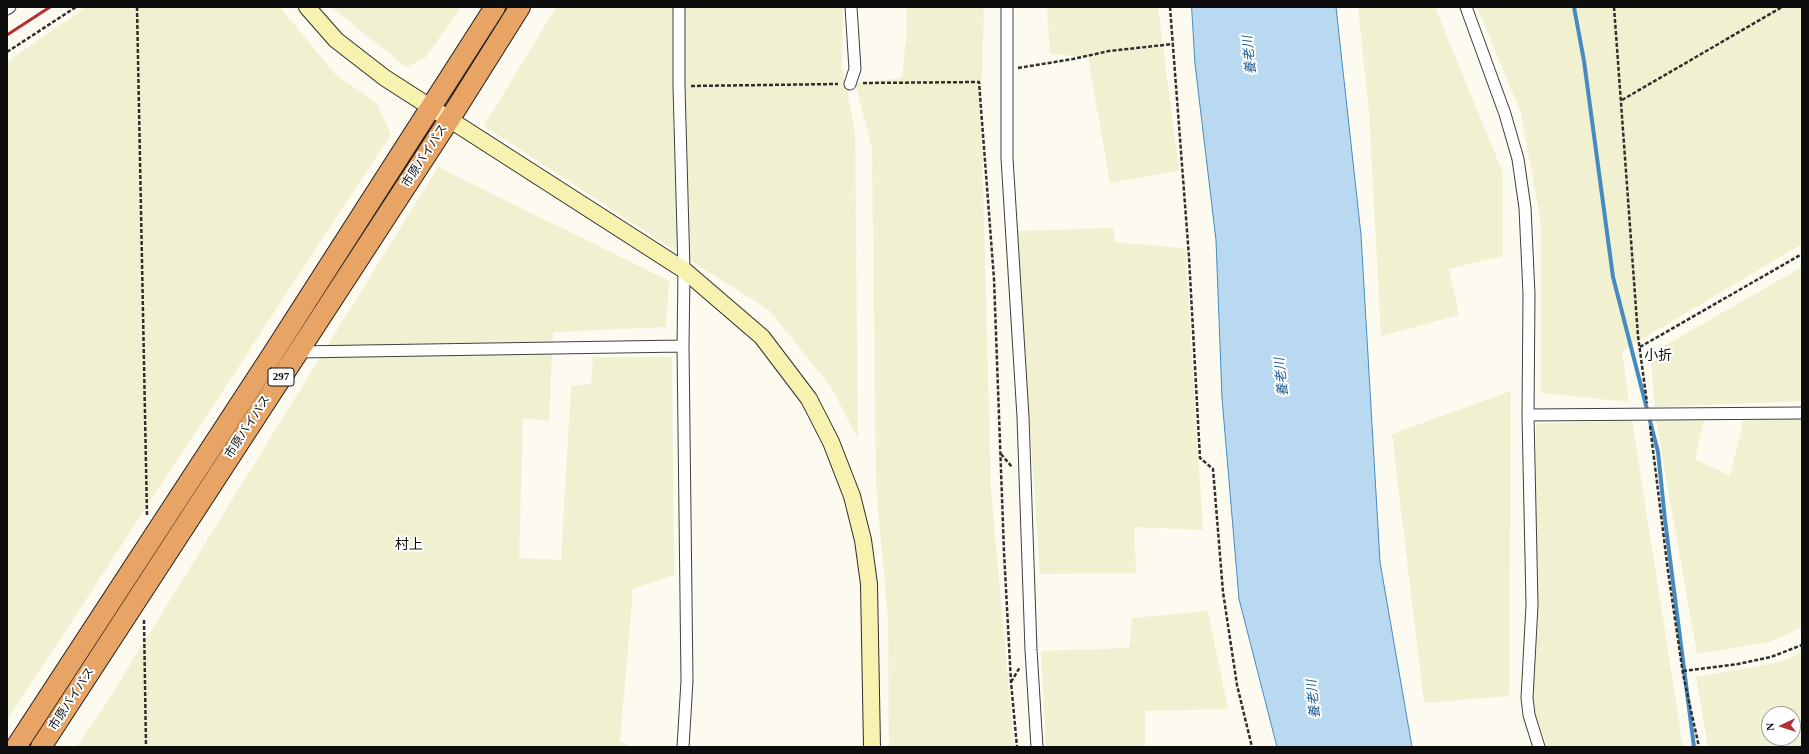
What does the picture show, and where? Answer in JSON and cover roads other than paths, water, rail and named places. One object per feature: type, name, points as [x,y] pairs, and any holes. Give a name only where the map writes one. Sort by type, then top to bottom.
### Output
[{"type":"highway","name":"市原バイパス","points":[[16,747],[156,534],[495,7]]},
{"type":"highway","name":"市原バイパス","points":[[41,747],[520,7]]},
{"type":"street","points":[[679,7],[679,86],[684,270],[683,346],[687,681],[683,747]]},
{"type":"street","points":[[850,84],[855,70],[851,7]]},
{"type":"street","points":[[1007,7],[1007,158],[1023,417],[1031,650],[1037,747]]},
{"type":"street","points":[[1466,7],[1505,114],[1518,159],[1525,208],[1528,248],[1530,349],[1528,415],[1532,605],[1527,698],[1529,715],[1539,747]]},
{"type":"street","points":[[310,11],[336,40],[358,58],[430,109],[684,270],[762,337],[809,399],[832,442],[852,496],[863,540],[869,584],[872,747]]},
{"type":"street","points":[[298,352],[683,346]]},
{"type":"street","points":[[1528,415],[1802,413]]},
{"type":"water","name":"養老川","points":[[1192,7],[1336,7],[1361,235],[1380,562],[1412,747],[1277,747],[1239,599],[1222,398],[1216,240],[1195,64]]},
{"type":"waterway","points":[[1574,7],[1584,61],[1613,277],[1658,452],[1665,520],[1694,747]]},
{"type":"railway","points":[[7,35],[50,7]]},
{"type":"district","name":"小折","points":[[1658,356]]},
{"type":"district","name":"村上","points":[[409,545]]}]
